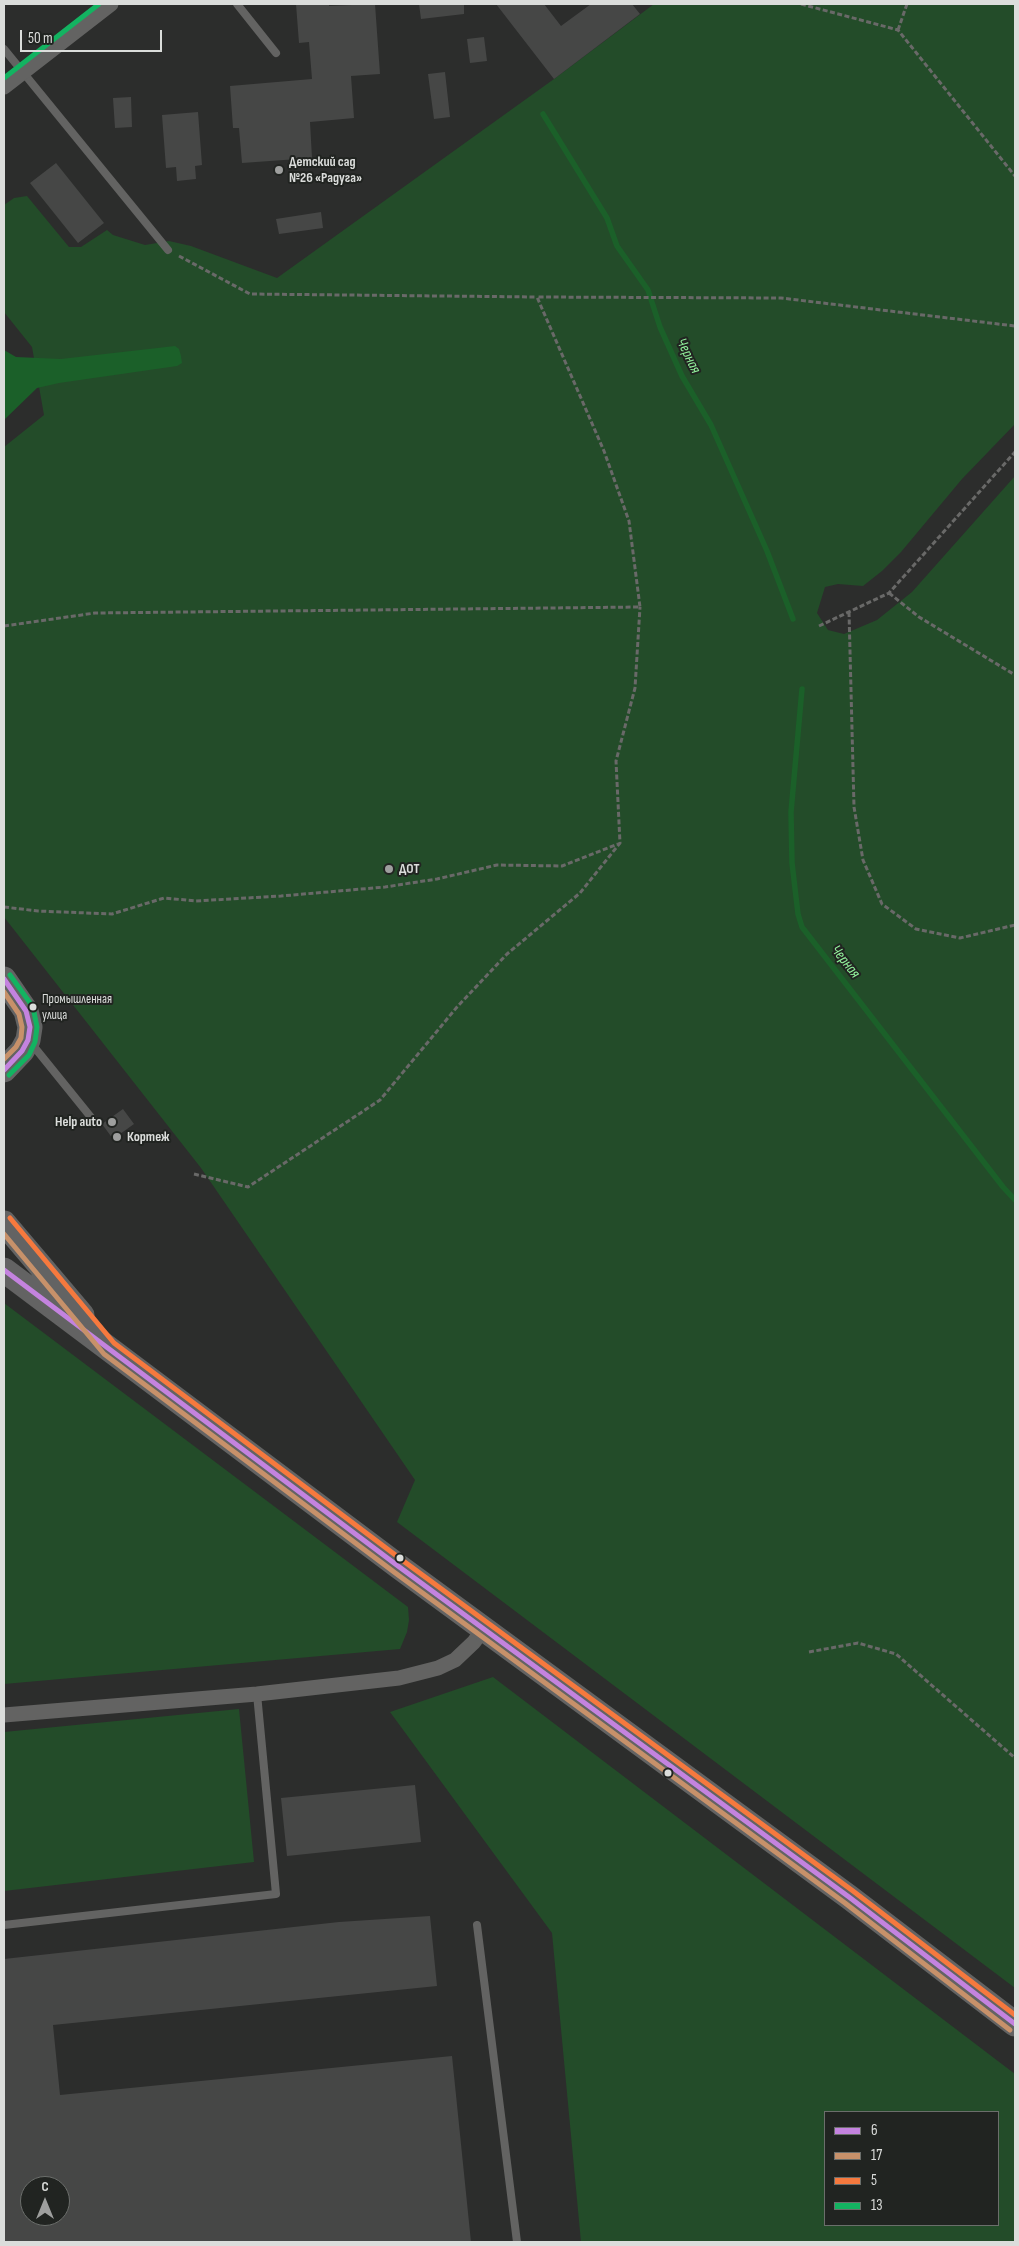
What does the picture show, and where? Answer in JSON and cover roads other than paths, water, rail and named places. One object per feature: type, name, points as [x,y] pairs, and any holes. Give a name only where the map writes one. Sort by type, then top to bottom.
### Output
[{"type":"main road","points":[[4,979],[26,1012],[30,1027],[28,1040],[22,1051],[4,1070]]},
{"type":"main road","points":[[4,1223],[109,1348]]},
{"type":"main road","points":[[4,1270],[483,1629],[849,1898],[1015,2024]]},
{"type":"street","points":[[4,87],[112,4]]},
{"type":"street","points":[[4,1715],[257,1694],[399,1678],[438,1668],[455,1660],[474,1642],[483,1629]]},
{"type":"lane","points":[[236,4],[276,53]]},
{"type":"lane","points":[[4,50],[168,250]]},
{"type":"lane","points":[[28,1040],[94,1121]]},
{"type":"lane","points":[[4,1925],[276,1894],[257,1694]]},
{"type":"lane","points":[[477,1925],[517,2242]]},
{"type":"waterway","name":"Черная","points":[[543,114],[607,218],[617,246],[648,290],[660,327],[682,376],[711,425],[767,551],[793,619]]},
{"type":"waterway","name":"Черная","points":[[802,689],[791,812],[792,863],[798,914],[802,927],[1015,1200]]},
{"type":"place","name":"Детский сад №26 «Радуга»","points":[[279,170]]},
{"type":"place","name":"ДОТ","points":[[389,869]]},
{"type":"place","name":"Промышленная улица","points":[[33,1007]]},
{"type":"place","name":"Help auto","points":[[112,1122]]},
{"type":"place","name":"Кортеж","points":[[117,1137]]}]
